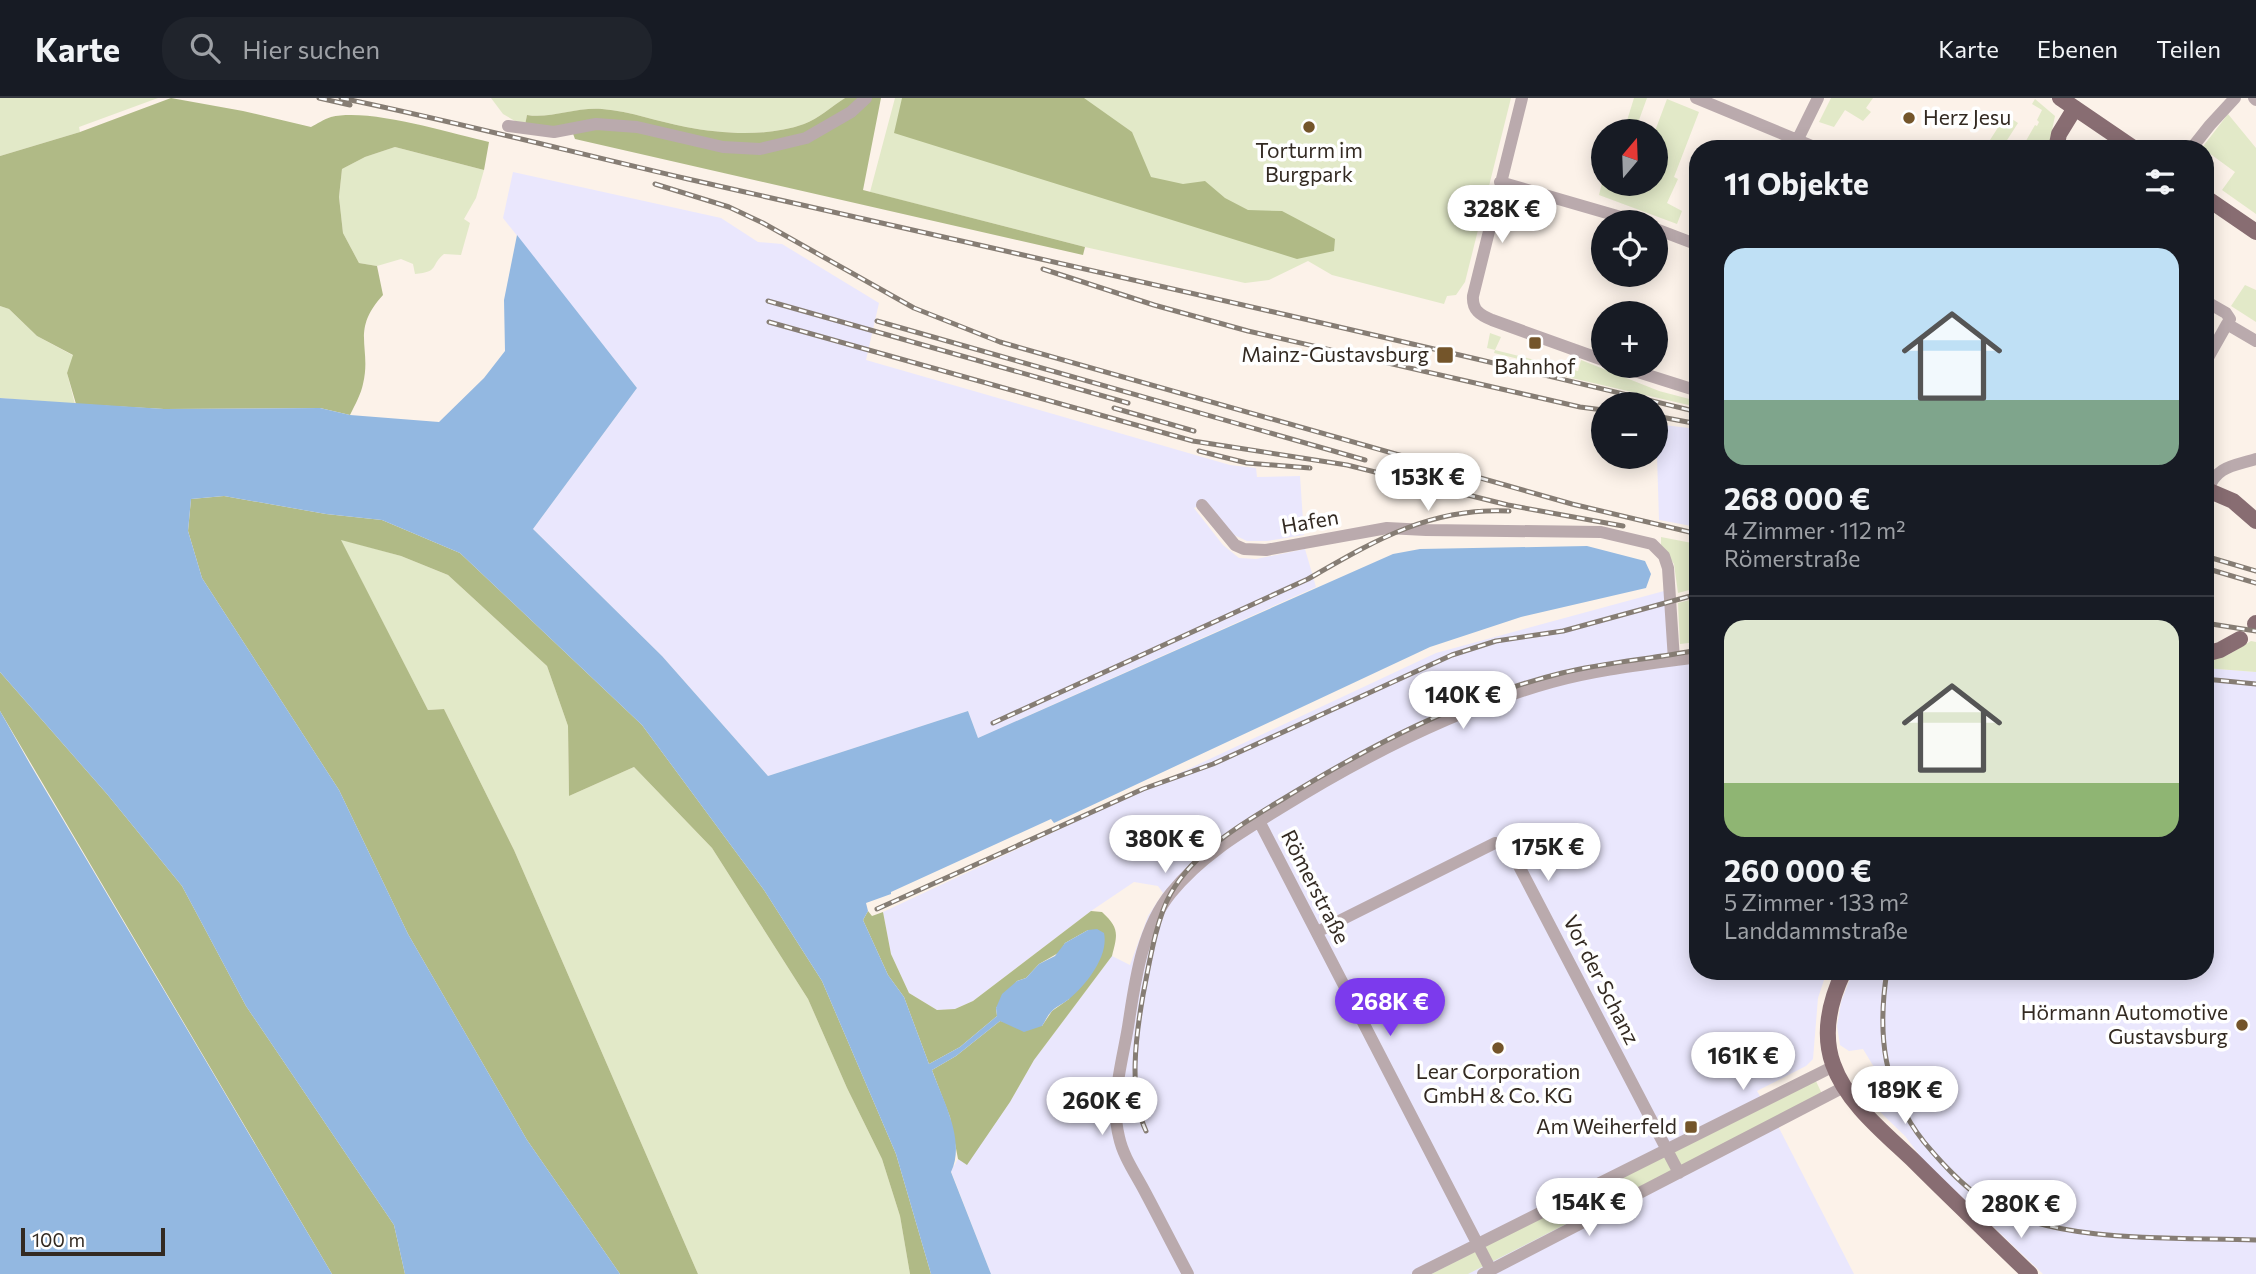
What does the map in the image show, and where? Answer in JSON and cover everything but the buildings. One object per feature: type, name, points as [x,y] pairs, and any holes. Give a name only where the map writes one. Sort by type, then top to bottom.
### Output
[{"type":"main road","points":[[2060,98],[2078,103],[2124,140]]},
{"type":"main road","points":[[2058,140],[2078,103]]},
{"type":"main road","points":[[2214,203],[2256,232]]},
{"type":"main road","points":[[2214,493],[2238,504],[2256,521]]},
{"type":"main road","points":[[2214,652],[2240,639]]},
{"type":"main road","points":[[1840,980],[1828,1023],[1834,1066],[1843,1087],[1884,1132],[2030,1274]]},
{"type":"street","points":[[508,126],[554,132],[596,124],[638,127],[723,147],[760,149],[806,138],[851,112],[866,98]]},
{"type":"street","points":[[1522,98],[1473,296],[1474,307],[1480,314],[1492,320],[1591,356]]},
{"type":"street","points":[[1696,98],[1786,140]]},
{"type":"street","points":[[1797,140],[1818,98]]},
{"type":"street","points":[[2198,140],[2235,98]]},
{"type":"street","points":[[1500,182],[1597,210]]},
{"type":"street","points":[[1668,234],[1689,242]]},
{"type":"street","points":[[2214,306],[2230,318],[2214,348]]},
{"type":"street","points":[[2228,324],[2256,341]]},
{"type":"street","points":[[1657,378],[1689,388]]},
{"type":"street","points":[[2214,481],[2217,473],[2256,459]]},
{"type":"street","name":"Hafen","points":[[1202,505],[1235,545],[1252,550],[1266,550],[1403,527],[1601,532],[1652,544],[1664,556],[1668,568],[1674,660]]},
{"type":"street","points":[[1188,1274],[1127,1159],[1119,1138],[1116,1112],[1117,1091],[1136,978],[1147,942],[1170,894],[1202,861],[1227,841],[1376,752],[1508,695],[1554,681],[1614,668],[1689,658]]},
{"type":"street","name":"Römerstraße","points":[[1259,821],[1478,1244],[1487,1272]]},
{"type":"street","name":"Vor der Schanz","points":[[1317,932],[1495,843],[1508,845],[1679,1173]]},
{"type":"street","points":[[1418,1274],[1834,1066]]},
{"type":"street","points":[[1487,1272],[1843,1087]]},
{"type":"shaded area","points":[[513,172],[721,218],[758,242],[782,244],[879,303],[866,360],[1230,465],[1256,468],[1257,477],[1300,476],[1304,535],[1247,541],[1234,535],[1206,501],[1194,508],[1223,545],[1239,558],[1256,559],[1305,549],[1316,587],[978,738],[968,711],[768,776],[662,656],[533,529],[637,388],[503,218]]},
{"type":"shaded area","points":[[1668,425],[1689,428],[1689,526],[1659,520],[1657,469],[1668,469]]},
{"type":"shaded area","points":[[1664,591],[1670,666],[1689,664],[1689,980],[1824,980],[1818,998],[1813,1059],[1806,1066],[1757,1091],[1779,1128],[1854,1274],[991,1274],[951,1171],[958,1159],[967,1164],[1010,1102],[1034,1060],[1112,956],[1130,965],[1148,916],[1163,893],[1158,886],[1134,882],[1091,911],[973,1001],[955,1009],[937,1010],[909,993],[891,954],[883,912],[1436,653]]},
{"type":"shaded area","points":[[2214,669],[2256,672],[2256,1274],[2043,1274],[1923,1160],[1905,1136],[1877,1109],[1870,1096],[1871,1081],[1877,1072],[1863,1049],[1849,1051],[1840,1045],[1837,1026],[1841,1002],[1850,980],[2214,980]]},
{"type":"green space","points":[[0,98],[158,98],[79,127],[80,132],[0,156]]},
{"type":"green space","points":[[171,98],[311,127],[331,117],[367,116],[410,123],[489,142],[484,170],[395,147],[365,157],[342,169],[339,197],[343,233],[359,263],[377,266],[383,295],[367,319],[363,384],[350,415],[320,408],[164,409],[76,404],[67,373],[73,355],[37,336],[9,309],[0,306],[0,156],[80,132]]},
{"type":"green space","points":[[491,98],[845,98],[804,124],[761,133],[730,133],[602,109],[527,115],[525,125],[522,125],[503,114]]},
{"type":"green space","points":[[845,98],[881,98],[863,190],[1085,247],[1083,255],[575,139],[572,131],[525,125],[527,115],[602,109],[700,129],[761,133],[804,124]]},
{"type":"green space","points":[[895,98],[1511,98],[1465,282],[1456,295],[1447,296],[1444,304],[1332,275],[1308,261],[1269,280],[1245,283],[1085,247],[870,192]]},
{"type":"green space","points":[[902,98],[1084,98],[1132,132],[1151,177],[1183,184],[1205,181],[1225,198],[1248,210],[1282,211],[1335,239],[1334,251],[1297,259],[894,133]]},
{"type":"green space","points":[[1634,98],[1647,98],[1639,119],[1627,119]]},
{"type":"green space","points":[[1831,98],[1873,98],[1866,108],[1871,112],[1863,121],[1845,110],[1834,127],[1819,122]]},
{"type":"green space","points":[[1667,99],[1699,112],[1674,177],[1678,179],[1667,203],[1682,211],[1677,224],[1668,221],[1668,210],[1639,210],[1602,196],[1668,196],[1668,119],[1660,119]]},
{"type":"green space","points":[[2035,99],[2055,116],[2050,140],[2026,140],[2035,125],[2037,126],[2042,110],[2032,104]]},
{"type":"green space","points":[[2228,114],[2256,148],[2256,214],[2222,190],[2235,172],[2214,157],[2214,140],[2208,140]]},
{"type":"green space","points":[[2006,115],[2018,123],[2007,140],[1990,140]]},
{"type":"green space","points":[[395,147],[484,170],[476,198],[464,219],[470,223],[461,255],[444,254],[428,272],[415,274],[413,264],[401,259],[377,266],[359,263],[343,233],[339,197],[342,169],[365,157]]},
{"type":"green space","points":[[2245,285],[2256,290],[2256,322],[2231,306]]},
{"type":"green space","points":[[0,306],[9,309],[37,336],[74,356],[67,373],[75,404],[0,398]]},
{"type":"green space","points":[[1490,333],[1501,337],[1495,350],[1487,348]]},
{"type":"green space","points":[[1495,350],[1578,371],[1581,360],[1591,364],[1591,378],[1626,378],[1663,392],[1632,392],[1550,373],[1551,367],[1494,353]]},
{"type":"green space","points":[[1668,393],[1689,399],[1689,405],[1668,400]]},
{"type":"green space","points":[[224,496],[326,514],[382,520],[460,553],[642,725],[764,890],[822,981],[896,1154],[931,1274],[910,1274],[900,1216],[882,1159],[808,999],[712,848],[634,767],[569,796],[568,726],[547,666],[448,575],[401,556],[341,540],[428,710],[444,709],[514,850],[698,1274],[620,1274],[527,1140],[408,934],[339,790],[202,578],[188,531],[191,499]]},
{"type":"green space","points":[[1661,537],[1689,542],[1689,590],[1678,593],[1674,564],[1661,545]]},
{"type":"green space","points":[[340,539],[401,556],[448,575],[547,666],[568,726],[569,796],[634,767],[712,848],[808,999],[882,1159],[900,1216],[910,1274],[698,1274],[514,850],[444,709],[428,710]]},
{"type":"green space","points":[[1689,600],[1689,643],[1680,644],[1678,603]]},
{"type":"green space","points":[[2251,641],[2256,642],[2256,672],[2214,669],[2214,659],[2228,655]]},
{"type":"green space","points":[[0,672],[107,794],[182,886],[246,1006],[394,1225],[405,1274],[332,1274],[0,711]]},
{"type":"green space","points":[[868,911],[872,916],[883,912],[891,954],[909,993],[937,1010],[955,1009],[973,1001],[1091,911],[1102,912],[1112,922],[1116,931],[1112,956],[1034,1060],[1010,1102],[967,1165],[958,1159],[950,1117],[932,1070],[956,1056],[1000,1021],[1042,1026],[1052,1011],[1069,999],[1088,930],[1065,943],[1060,952],[1039,964],[1026,978],[1017,981],[996,1008],[997,1016],[960,1047],[929,1064],[904,997],[888,975],[863,920]]},
{"type":"green space","points":[[1815,1079],[1822,1094],[1468,1274],[1431,1274]]},
{"type":"water","points":[[517,235],[637,388],[533,529],[662,656],[768,776],[968,711],[978,738],[1393,554],[1420,549],[1587,546],[1645,561],[1651,574],[1646,588],[1521,617],[1430,647],[1054,823],[1051,819],[891,894],[866,903],[868,911],[863,920],[888,975],[904,997],[929,1064],[960,1047],[997,1016],[996,1008],[1002,994],[1017,981],[1026,978],[1039,964],[1055,956],[1065,943],[1088,930],[1097,929],[1104,933],[1105,942],[1100,960],[1089,978],[1076,993],[1051,1012],[1042,1026],[1024,1032],[1000,1021],[956,1056],[932,1070],[947,1107],[954,1134],[955,1160],[951,1172],[991,1274],[931,1274],[896,1154],[822,981],[764,890],[642,725],[460,553],[382,520],[326,514],[224,496],[191,499],[188,531],[202,578],[339,790],[408,934],[527,1140],[620,1274],[405,1274],[394,1225],[246,1006],[182,886],[107,794],[0,672],[0,398],[164,409],[320,408],[350,415],[439,422],[484,378],[505,351],[504,300]]},
{"type":"water","points":[[0,711],[30,764],[332,1274],[0,1274]]},
{"type":"railway","points":[[319,98],[350,105]]},
{"type":"railway","points":[[341,98],[1689,410]]},
{"type":"railway","points":[[655,184],[729,207],[763,223],[914,308],[1000,342],[1572,504],[1689,532]]},
{"type":"railway","points":[[1043,269],[1154,305],[1248,331],[1591,408]]},
{"type":"railway","points":[[768,301],[1128,403]]},
{"type":"railway","points":[[877,321],[1365,460]]},
{"type":"railway","points":[[769,322],[1193,441],[1347,465],[1508,505],[1623,526]]},
{"type":"railway","points":[[1114,408],[1194,431]]},
{"type":"railway","points":[[1668,418],[1689,422]]},
{"type":"railway","points":[[1199,451],[1247,463],[1310,468]]},
{"type":"railway","points":[[993,723],[1308,579],[1404,529],[1454,515],[1480,511],[1509,511]]},
{"type":"railway","points":[[2214,559],[2256,571]]},
{"type":"railway","points":[[2214,571],[2256,583]]},
{"type":"railway","points":[[877,909],[1143,789],[1213,764],[1452,655],[1496,641],[1563,631],[1689,596]]},
{"type":"railway","points":[[2214,624],[2256,631]]},
{"type":"railway","points":[[1146,1131],[1137,1099],[1135,1064],[1140,1011],[1151,956],[1161,916],[1171,893],[1206,851],[1252,818],[1316,779],[1383,742],[1453,710],[1525,683],[1562,673],[1689,651]]},
{"type":"railway","points":[[2214,680],[2256,684]]},
{"type":"railway","points":[[1886,980],[1883,1017],[1886,1061],[1900,1102],[1924,1142],[1974,1193],[1994,1206],[2022,1218],[2086,1233],[2256,1240]]},
{"type":"place","name":"Herz Jesu","points":[[1909,118]]},
{"type":"place","name":"Torturm im Burgpark","points":[[1309,127]]},
{"type":"place","name":"Bahnhof","points":[[1535,343]]},
{"type":"place","name":"Mainz-Gustavsburg","points":[[1445,355]]},
{"type":"place","name":"Hörmann Automotive Gustavsburg","points":[[2242,1025]]},
{"type":"place","name":"Lear Corporation GmbH & Co. KG","points":[[1498,1048]]},
{"type":"place","name":"Am Weiherfeld","points":[[1691,1127]]}]
